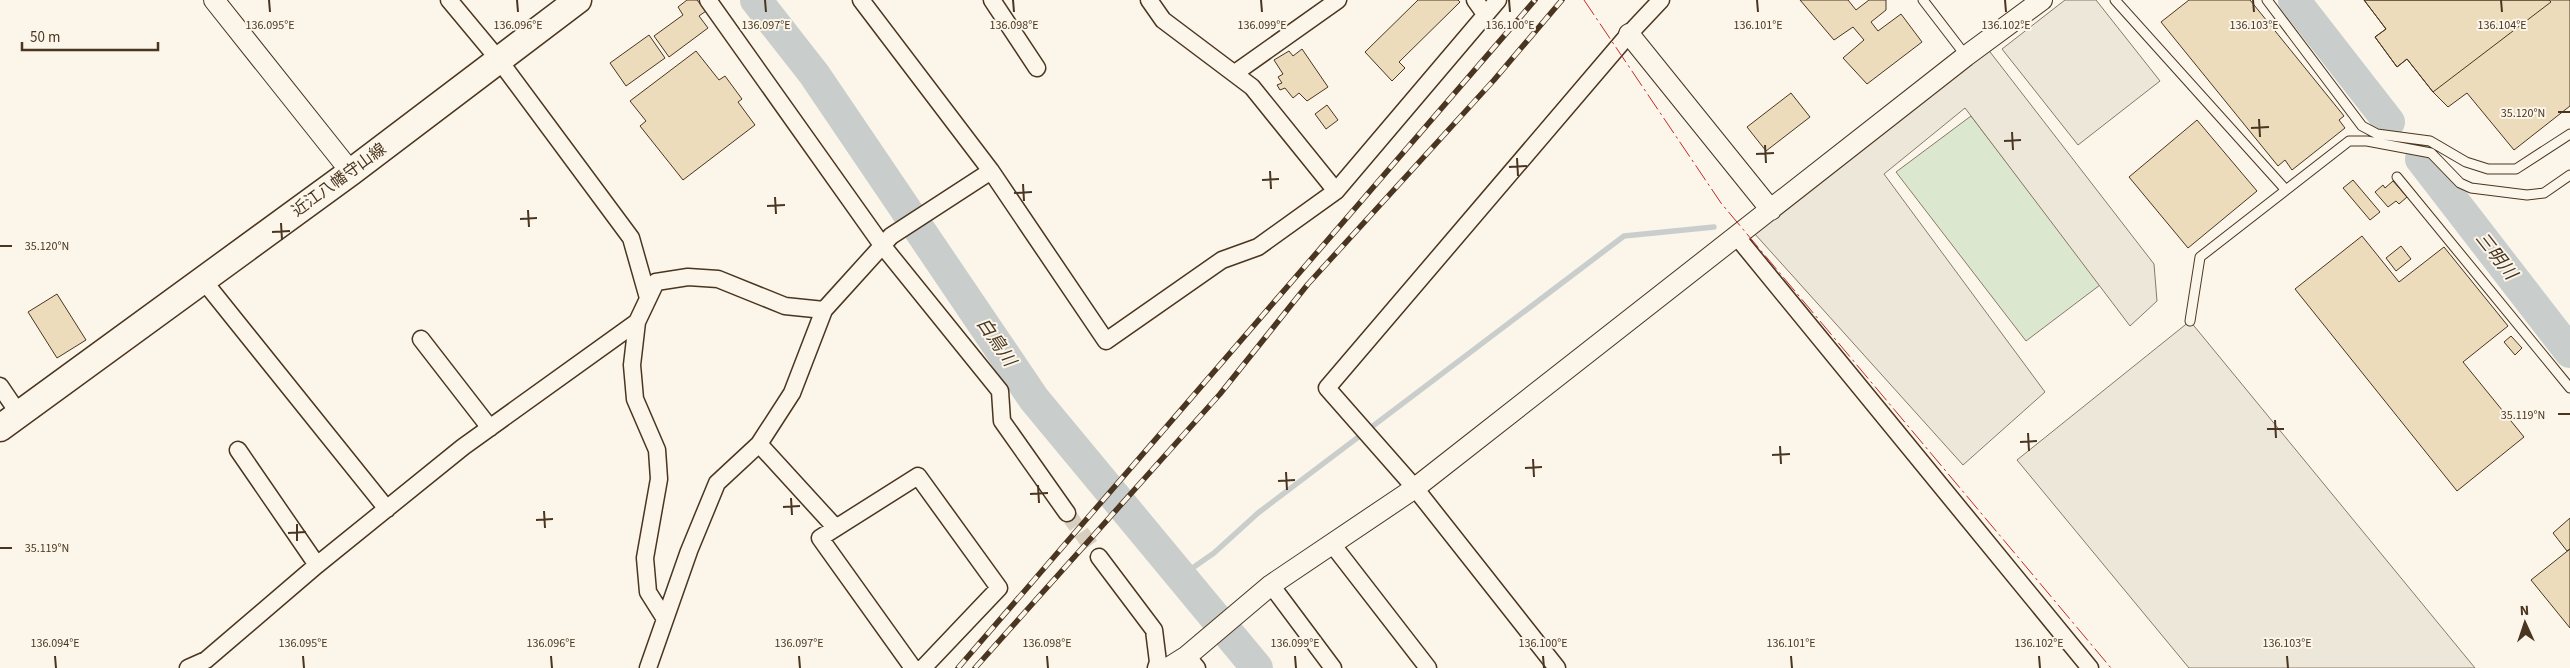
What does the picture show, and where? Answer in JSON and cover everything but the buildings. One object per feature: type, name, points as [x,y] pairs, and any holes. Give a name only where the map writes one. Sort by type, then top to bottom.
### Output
[{"type":"main road","name":"近江八幡守山線","points":[[9,421],[352,172],[578,0]]},
{"type":"street","points":[[214,0],[352,172]]},
{"type":"street","points":[[449,0],[499,60],[631,238],[648,298]]},
{"type":"street","points":[[708,0],[1000,391],[1002,422],[1067,513]]},
{"type":"street","points":[[861,0],[991,171],[1106,341],[1222,260],[1258,248],[1336,191],[1498,0]]},
{"type":"street","points":[[992,0],[1037,68]]},
{"type":"street","points":[[1149,0],[1163,20],[1252,87],[1336,191]]},
{"type":"street","points":[[1235,73],[1338,0]]},
{"type":"street","points":[[1475,0],[1485,14]]},
{"type":"street","points":[[1557,668],[1415,488],[1327,388],[1629,34],[1661,0]]},
{"type":"street","points":[[1168,668],[1192,662],[1271,585],[1415,488],[1966,56],[2042,0]]},
{"type":"street","points":[[1629,34],[1771,210]]},
{"type":"street","points":[[648,668],[688,551],[717,483],[759,444],[792,393],[824,310],[886,240],[991,171]]},
{"type":"street","points":[[1737,236],[2090,668]]},
{"type":"street","points":[[665,619],[648,592],[645,558],[659,479],[658,450],[635,399],[632,365],[637,322],[656,282],[688,277],[718,279],[785,306],[824,310]]},
{"type":"street","points":[[203,280],[387,509]]},
{"type":"street","points":[[188,668],[209,664],[316,565],[490,428],[637,322]]},
{"type":"street","points":[[421,339],[490,428]]},
{"type":"street","points":[[0,386],[9,421]]},
{"type":"street","points":[[759,444],[835,527]]},
{"type":"street","points":[[238,450],[316,565]]},
{"type":"street","points":[[913,668],[820,538],[918,476],[999,588],[923,668]]},
{"type":"street","points":[[1332,544],[1428,668]]},
{"type":"street","points":[[1099,557],[1154,630],[1158,662],[1156,668]]},
{"type":"street","points":[[1271,585],[1333,668]]},
{"type":"lane","points":[[1922,0],[1966,56]]},
{"type":"lane","points":[[2115,0],[2285,189]]},
{"type":"lane","points":[[2267,0],[2362,126],[2378,134],[2430,141],[2466,162],[2488,169],[2516,168],[2570,134]]},
{"type":"lane","points":[[2190,321],[2200,257],[2349,141],[2367,141],[2431,153],[2460,183],[2470,188],[2527,194],[2544,193],[2570,175]]},
{"type":"lane","points":[[2397,177],[2570,388]]},
{"type":"green space","points":[[1971,116],[2100,285],[2026,341],[1896,172]]},
{"type":"shaded area","points":[[2065,0],[2096,0],[2160,81],[2078,145],[2002,49]]},
{"type":"shaded area","points":[[1987,48],[2154,264],[2157,301],[2130,326],[1965,108],[1884,174],[2045,392],[1963,465],[1754,233]]},
{"type":"shaded area","points":[[2190,321],[2475,668],[2189,668],[2017,460]]},
{"type":"waterway","name":"白鳥川","points":[[756,0],[814,74],[1034,399],[1257,668]]},
{"type":"waterway","name":"三明川","points":[[2294,0],[2389,122]]},
{"type":"waterway","name":"三明川","points":[[2421,159],[2570,352]]},
{"type":"waterway","points":[[1181,576],[1214,553],[1258,513],[1624,236],[1714,227]]},
{"type":"tunnel","points":[[1067,513],[1099,557]]},
{"type":"railway","points":[[958,668],[1535,0]]},
{"type":"railway","points":[[975,668],[1220,394],[1308,284],[1494,80],[1562,0]]},
{"type":"power","points":[[1584,0],[1721,203],[2111,668]]}]
